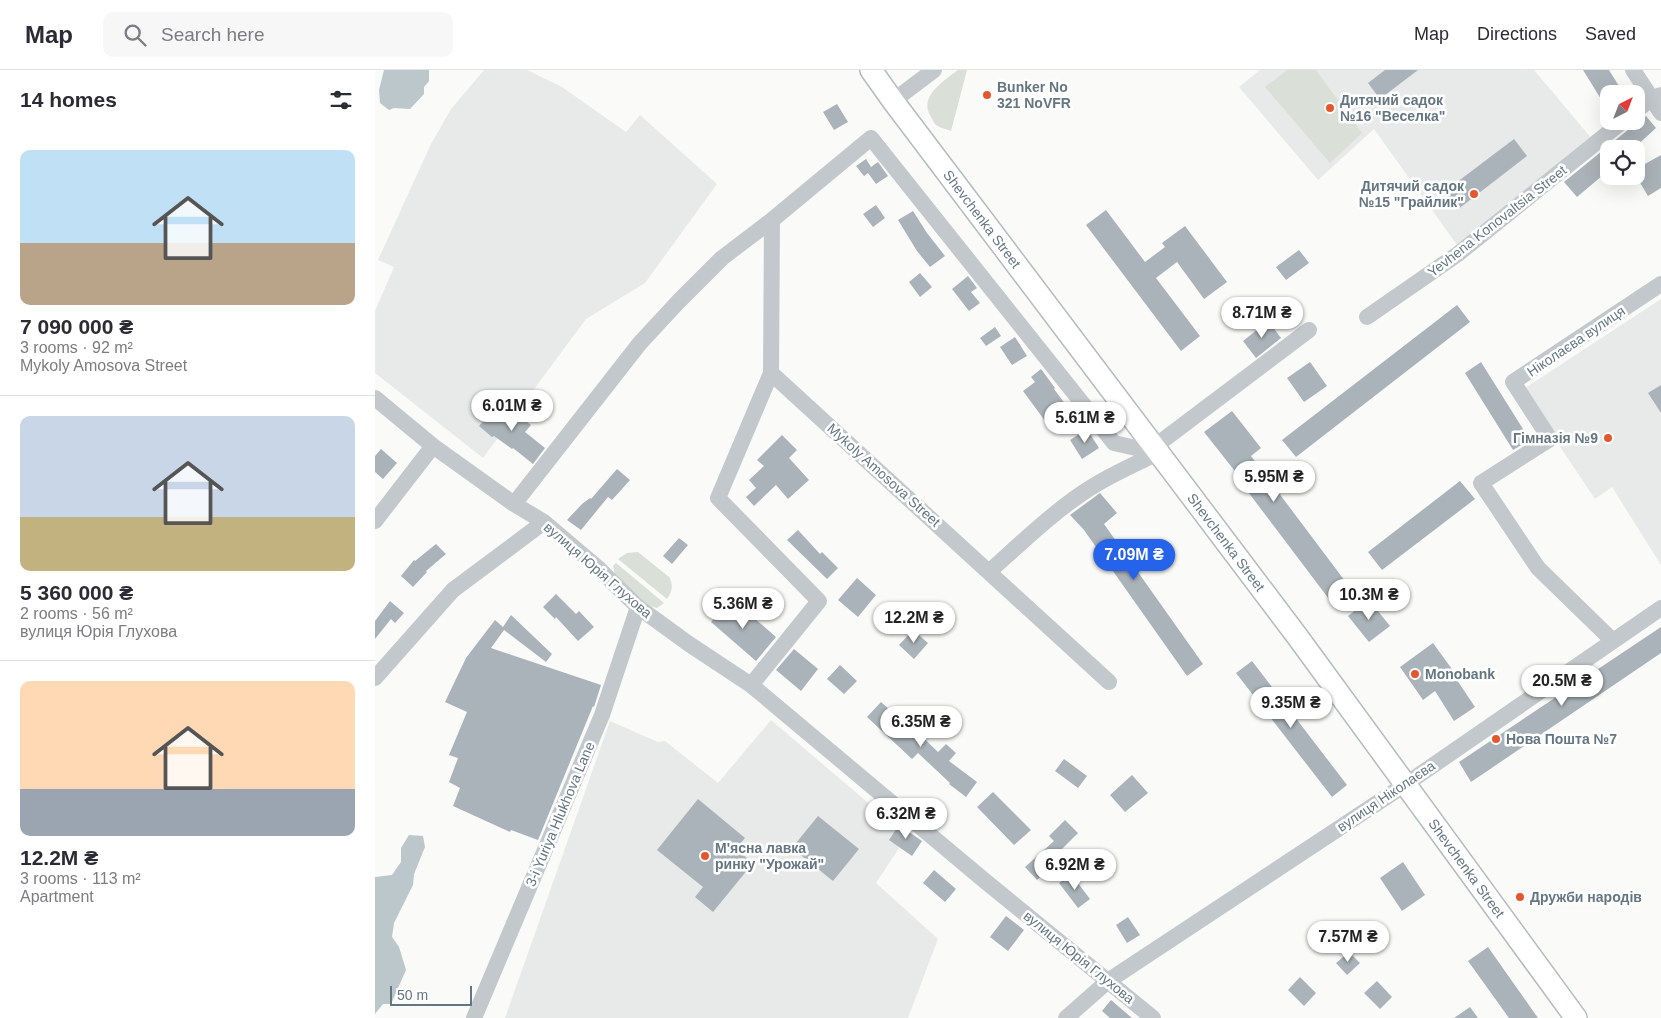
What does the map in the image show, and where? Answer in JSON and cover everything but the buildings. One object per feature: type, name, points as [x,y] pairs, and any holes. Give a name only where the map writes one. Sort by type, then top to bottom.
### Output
[{"type":"main road","name":"Shevchenka Street","points":[[871,70],[1406,784],[1576,1018]]},
{"type":"street","points":[[893,101],[934,70]]},
{"type":"street","points":[[1633,70],[1656,96],[1661,113]]},
{"type":"street","points":[[1645,104],[1656,96]]},
{"type":"street","name":"Yevhena Konovaltsia Street","points":[[1367,317],[1459,254],[1612,130]]},
{"type":"street","points":[[514,504],[640,344],[722,258],[772,220],[871,138],[1114,443],[1156,450]]},
{"type":"street","points":[[751,685],[819,601],[718,498],[771,373],[772,220]]},
{"type":"street","name":"Ніколаєва вулиця","points":[[1613,641],[1538,568],[1481,483],[1550,439],[1513,382],[1661,284]]},
{"type":"street","points":[[990,572],[1046,521],[1083,492],[1156,450],[1309,330]]},
{"type":"street","name":"Mykoly Amosova Street","points":[[771,373],[1109,682]]},
{"type":"street","name":"вулиця Юрія Глухова","points":[[375,398],[433,446],[514,504],[544,522],[597,567],[638,607],[751,685],[970,869],[1153,1018]]},
{"type":"street","points":[[375,521],[433,446]]},
{"type":"street","points":[[375,678],[453,590],[544,522]]},
{"type":"street","name":"3-i Yuriya Hlukhova Lane","points":[[474,1018],[602,715],[638,607]]},
{"type":"street","name":"вулиця Ніколаєва","points":[[1066,1018],[1108,981],[1406,784],[1661,608]]},
{"type":"shaded area","points":[[384,70],[429,70],[429,81],[424,87],[424,94],[410,109],[394,108],[389,110],[380,103],[379,90]]},
{"type":"shaded area","points":[[484,70],[527,70],[562,87],[626,132],[640,115],[717,184],[645,283],[586,319],[483,458],[375,373],[375,311],[394,267],[378,260],[431,144],[451,109]]},
{"type":"shaded area","points":[[958,70],[967,70],[951,131],[935,124],[930,115],[928,101],[935,89]]},
{"type":"shaded area","name":"Дитячий садок №15 \"Грайлик\"","points":[[1260,70],[1534,70],[1593,140],[1460,249],[1374,129],[1318,180],[1239,87]]},
{"type":"shaded area","points":[[1287,70],[1316,70],[1362,133],[1330,163],[1265,87]]},
{"type":"shaded area","name":"Гімназія №9","points":[[1661,299],[1661,565],[1612,487],[1595,499],[1522,390]]},
{"type":"shaded area","points":[[638,552],[669,577],[672,588],[667,599],[618,559],[627,553]]},
{"type":"shaded area","points":[[616,563],[664,603],[657,608],[649,606],[616,579],[613,566]]},
{"type":"shaded area","points":[[771,720],[907,836],[876,883],[938,939],[908,1018],[505,1018],[610,721],[658,742],[665,741],[718,783]]},
{"type":"shaded area","points":[[409,835],[423,836],[425,847],[414,874],[413,885],[394,923],[392,937],[399,947],[406,970],[391,1004],[383,1004],[375,1014],[375,877],[392,875],[401,862],[401,848]]},
{"type":"place","name":"Bunker No 321 NoVFR","points":[[987,95]]},
{"type":"place","name":"Дитячий садок №16 \"Веселка\"","points":[[1330,108]]},
{"type":"place","name":"Дитячий садок №15 \"Грайлик\"","points":[[1474,194]]},
{"type":"place","name":"Гімназія №9","points":[[1608,438]]},
{"type":"place","name":"Monobank","points":[[1415,674]]},
{"type":"place","name":"Нова Пошта №7","points":[[1496,739]]},
{"type":"place","name":"М'ясна лавка ринку \"Урожай\"","points":[[705,856]]},
{"type":"place","name":"Дружби народів","points":[[1520,897]]}]
